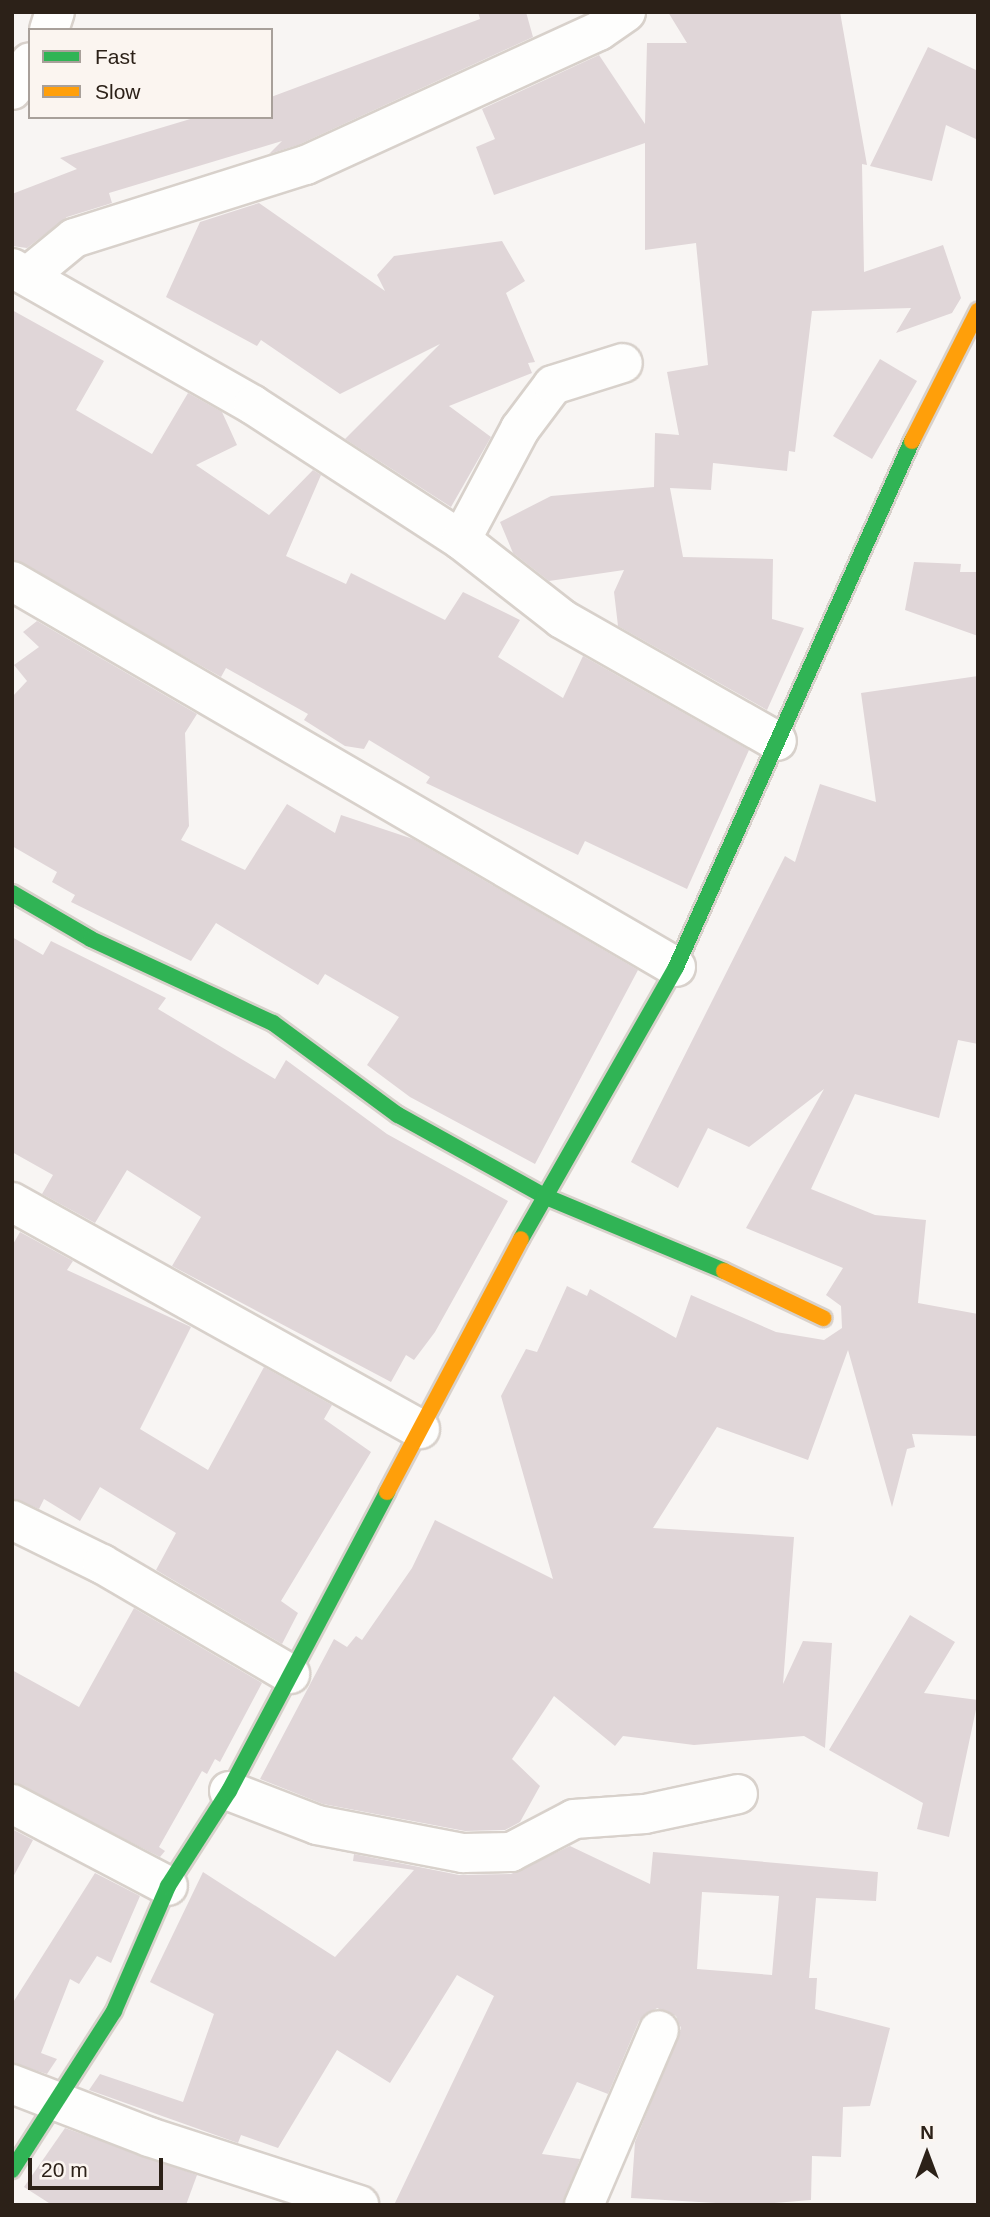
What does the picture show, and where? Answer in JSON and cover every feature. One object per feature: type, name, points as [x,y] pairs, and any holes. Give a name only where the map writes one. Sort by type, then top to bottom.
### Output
[{"type":"street","points":[[626,12],[599,32],[306,165],[74,238],[21,272],[253,404],[461,540],[562,619],[777,741]]},
{"type":"street","points":[[12,90],[28,65]]},
{"type":"street","points":[[12,2170],[53,2098],[114,2011],[168,1886],[229,1791],[544,1196],[676,967],[926,410],[978,311]]},
{"type":"street","points":[[461,540],[520,429],[552,385],[623,363]]},
{"type":"street","points":[[12,581],[676,967]]},
{"type":"street","points":[[12,893],[91,939],[273,1023],[398,1115],[544,1196],[640,1232],[823,1318]]},
{"type":"street","points":[[12,1202],[420,1429]]},
{"type":"street","points":[[12,1520],[102,1564],[290,1674]]},
{"type":"street","points":[[229,1791],[317,1825],[463,1853],[512,1852],[574,1819],[645,1814],[738,1794]]},
{"type":"street","points":[[12,1804],[168,1886]]},
{"type":"street","points":[[584,2205],[659,2030]]},
{"type":"street","points":[[12,2084],[149,2137],[359,2205]]},
{"type":"building","points":[[478,12],[526,12],[533,37],[298,145],[269,154],[282,141],[109,193],[112,203],[67,217],[27,248],[12,246],[12,194],[77,169],[60,158],[190,119],[273,119],[273,96],[480,19]]},
{"type":"building","points":[[668,12],[840,12],[867,165],[862,164],[864,272],[943,245],[961,298],[952,313],[896,333],[911,308],[812,311],[795,452],[789,451],[787,471],[713,463],[711,490],[670,488],[683,557],[773,559],[772,619],[804,628],[767,710],[618,626],[614,592],[624,570],[549,581],[513,553],[500,522],[551,496],[654,487],[655,433],[679,435],[667,372],[708,365],[696,243],[645,250],[645,143],[494,195],[476,147],[495,139],[482,109],[599,55],[645,124],[647,43],[687,43]]},
{"type":"building","points":[[928,47],[978,71],[978,140],[946,125],[932,181],[870,166]]},
{"type":"building","points":[[259,203],[385,291],[377,275],[394,256],[502,241],[525,281],[506,293],[535,362],[528,363],[532,373],[449,406],[491,437],[451,507],[345,439],[440,344],[340,394],[261,340],[257,346],[166,297],[200,222]]},
{"type":"building","points":[[12,310],[104,361],[76,410],[152,454],[188,393],[222,412],[237,445],[196,465],[269,515],[313,470],[321,475],[286,556],[346,584],[351,573],[445,620],[463,592],[520,620],[498,657],[563,698],[583,656],[749,750],[687,889],[585,841],[578,855],[426,783],[430,777],[369,740],[364,749],[345,746],[304,720],[308,714],[226,668],[221,677],[12,559]]},
{"type":"building","points":[[880,359],[917,381],[872,459],[833,436]]},
{"type":"building","points":[[914,562],[961,564],[960,572],[978,572],[978,636],[905,610]]},
{"type":"building","points":[[37,621],[197,714],[185,733],[189,826],[181,840],[245,870],[287,804],[335,833],[341,815],[413,839],[638,970],[535,1164],[410,1097],[367,1065],[399,1017],[325,974],[318,985],[216,923],[191,961],[71,902],[75,895],[52,882],[57,872],[12,846],[12,697],[27,681],[14,665],[39,647],[23,632]]},
{"type":"building","points":[[978,676],[978,1044],[958,1040],[939,1118],[855,1094],[811,1189],[875,1215],[926,1220],[918,1303],[978,1314],[978,1436],[912,1434],[915,1447],[907,1449],[892,1507],[848,1350],[808,1460],[717,1427],[653,1528],[794,1537],[783,1684],[803,1641],[832,1643],[825,1748],[804,1736],[694,1745],[623,1736],[615,1746],[554,1696],[512,1759],[540,1786],[520,1822],[505,1830],[465,1831],[323,1804],[260,1779],[334,1639],[347,1647],[356,1636],[362,1640],[412,1568],[435,1520],[553,1579],[501,1396],[526,1349],[537,1352],[567,1286],[587,1296],[590,1289],[676,1338],[691,1295],[776,1332],[824,1340],[842,1328],[841,1306],[826,1295],[843,1268],[746,1228],[824,1089],[749,1147],[708,1128],[678,1188],[631,1162],[785,856],[795,862],[820,784],[876,802],[861,693]]},
{"type":"building","points":[[12,937],[43,955],[51,941],[166,998],[158,1009],[275,1079],[286,1060],[387,1134],[508,1201],[435,1332],[414,1360],[406,1355],[391,1382],[172,1266],[201,1217],[127,1170],[95,1223],[42,1194],[53,1175],[12,1152]]},
{"type":"building","points":[[20,1232],[73,1261],[67,1270],[191,1327],[140,1429],[208,1470],[264,1367],[332,1405],[324,1419],[371,1452],[281,1601],[298,1613],[282,1644],[156,1570],[176,1533],[100,1487],[80,1521],[44,1499],[39,1509],[12,1498],[12,1246]]},
{"type":"building","points":[[134,1608],[262,1683],[220,1762],[215,1759],[207,1774],[202,1771],[159,1847],[165,1851],[160,1857],[12,1782],[12,1670],[79,1707]]},
{"type":"building","points":[[910,1615],[955,1642],[924,1693],[978,1700],[949,1837],[917,1829],[923,1803],[829,1750]]},
{"type":"building","points":[[12,1829],[33,1840],[12,1879]]},
{"type":"building","points":[[570,1846],[650,1884],[653,1852],[878,1872],[876,1901],[816,1898],[809,1978],[817,1978],[815,2009],[890,2028],[870,2106],[843,2107],[841,2157],[812,2156],[811,2200],[750,2205],[631,2198],[635,2142],[681,2028],[676,2016],[657,2008],[639,2021],[608,2094],[577,2082],[542,2154],[580,2159],[563,2205],[394,2205],[494,1996],[457,1975],[390,2083],[337,2050],[278,2148],[241,2135],[238,2143],[89,2090],[100,2074],[183,2102],[214,2014],[150,1982],[203,1872],[335,1957],[414,1870],[353,1861],[354,1854],[459,1875],[511,1874]],"holes":[[[702,1892],[779,1896],[772,1975],[697,1969]]]},
{"type":"building","points":[[95,1873],[140,1896],[111,1963],[97,1956],[79,1984],[70,1979],[41,2053],[57,2059],[47,2074],[12,2063],[12,2004]]},
{"type":"building","points":[[65,2128],[197,2175],[186,2205],[52,2205],[24,2187]]},
{"type":"traffic: fast","points":[[521,1239],[676,967],[912,441]]},
{"type":"traffic: fast","points":[[12,893],[91,939],[273,1023],[398,1115],[544,1196],[724,1271]]},
{"type":"traffic: fast","points":[[12,2170],[114,2011],[168,1886],[229,1791],[387,1492]]},
{"type":"traffic: slow","points":[[912,441],[978,311]]},
{"type":"traffic: slow","points":[[387,1492],[521,1239]]},
{"type":"traffic: slow","points":[[724,1271],[823,1318]]}]
